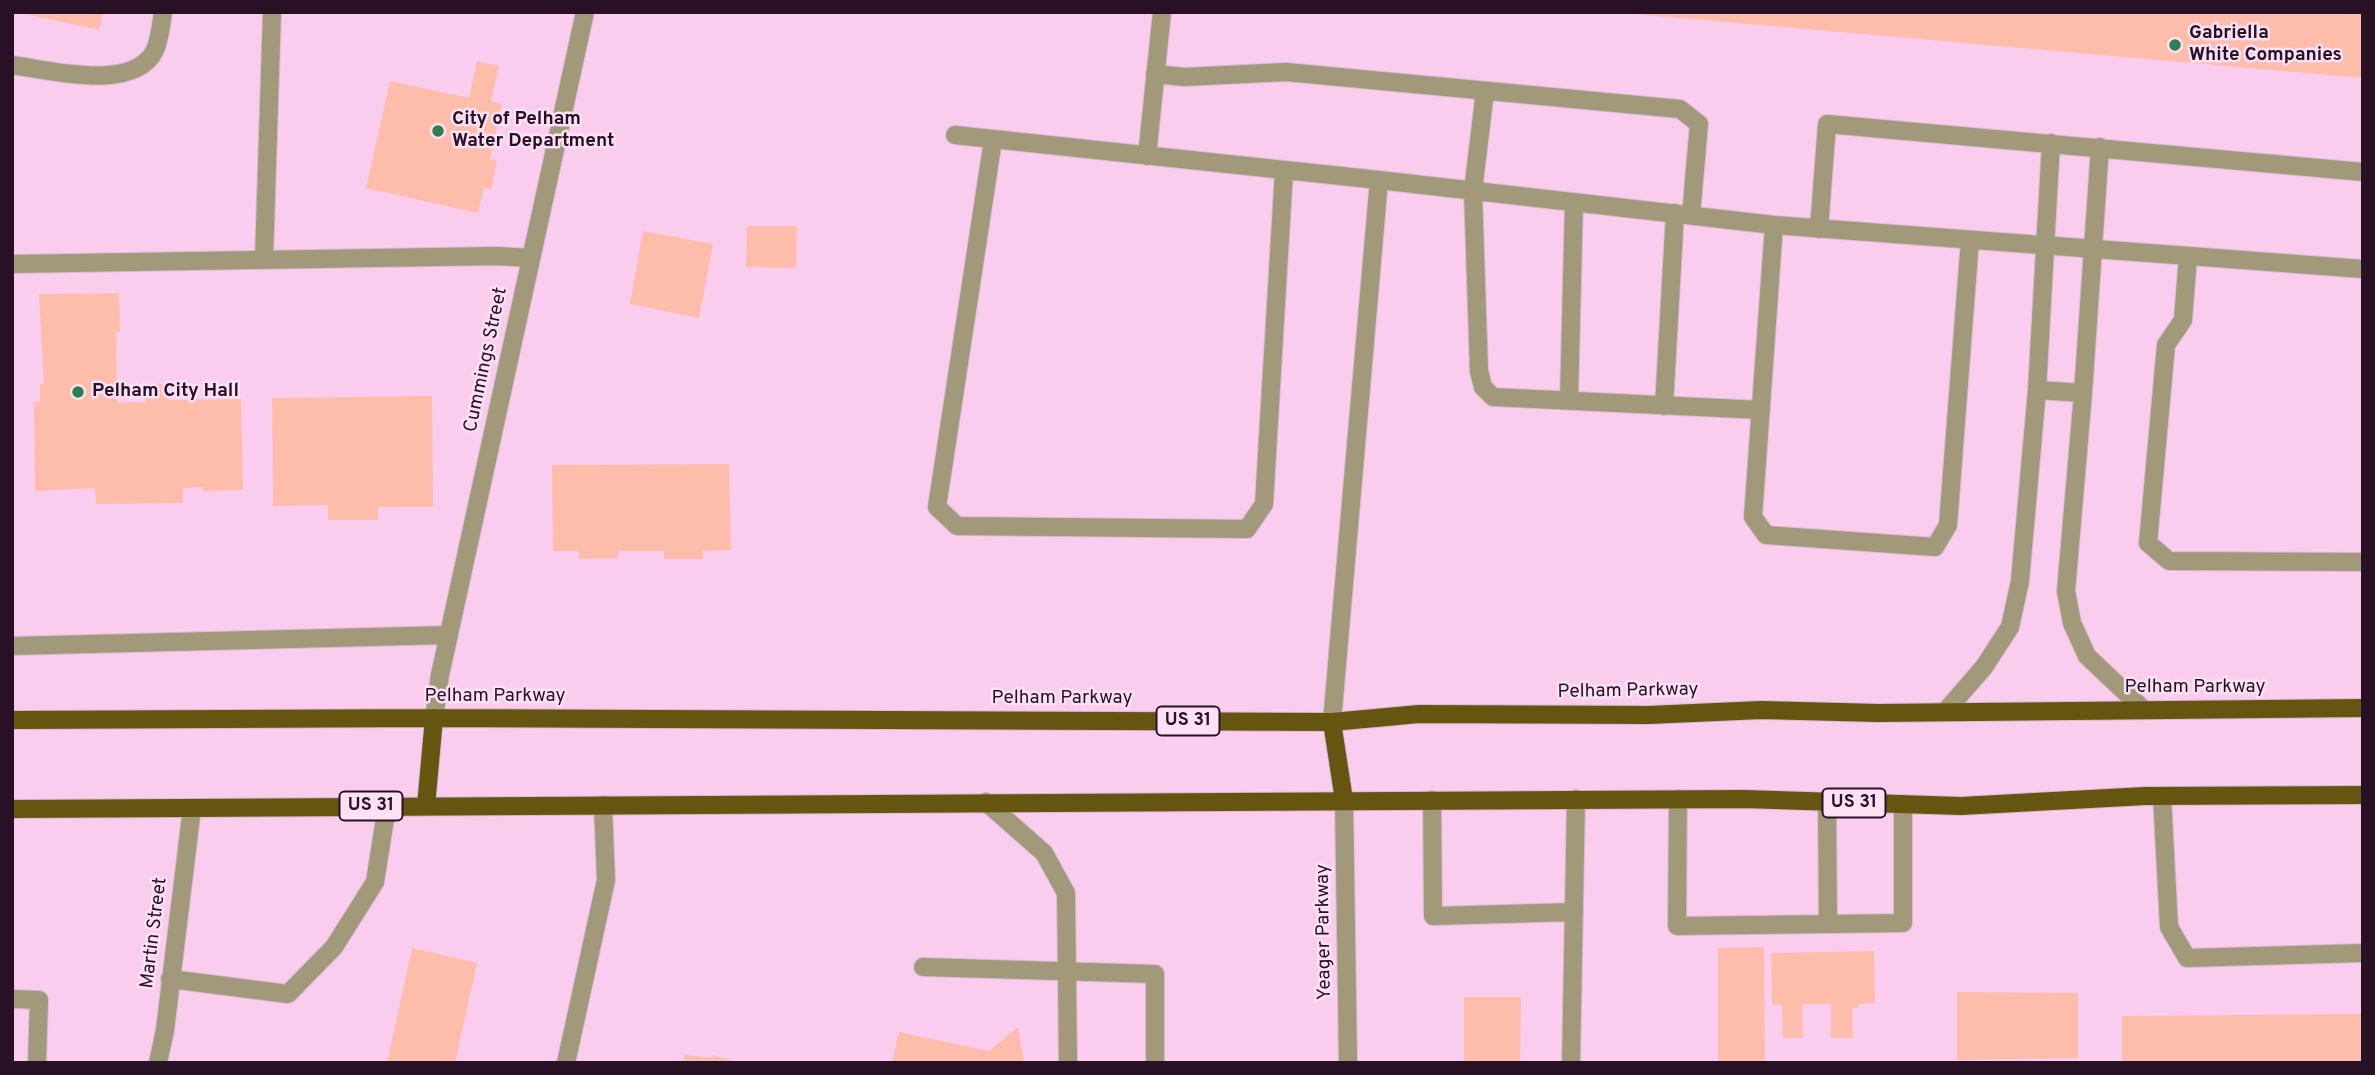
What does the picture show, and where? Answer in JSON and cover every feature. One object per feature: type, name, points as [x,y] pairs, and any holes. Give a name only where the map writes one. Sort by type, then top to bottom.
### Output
[{"type":"main road","name":"Pelham Parkway","points":[[12,720],[434,718],[1332,722],[1419,714],[1648,715],[1760,710],[1878,713],[2363,708]]},
{"type":"main road","points":[[426,806],[434,718]]},
{"type":"main road","points":[[1332,722],[1344,800]]},
{"type":"main road","name":"US 31","points":[[12,809],[1576,799],[1744,799],[1961,806],[2162,796],[2363,795]]},
{"type":"street","points":[[12,65],[96,76],[125,73],[146,62],[156,49],[163,12]]},
{"type":"street","points":[[264,259],[272,12]]},
{"type":"street","name":"Cummings Street","points":[[434,718],[449,635],[585,12]]},
{"type":"street","points":[[1147,156],[1162,12]]},
{"type":"street","points":[[1155,74],[1184,77],[1286,72],[1680,109],[1699,124],[1683,214],[1664,406]]},
{"type":"street","points":[[1485,91],[1474,191],[1479,371],[1483,387],[1493,397],[1760,411]]},
{"type":"street","points":[[1819,229],[1827,124],[2363,172]]},
{"type":"street","points":[[955,135],[1774,225],[2363,269]]},
{"type":"street","points":[[993,140],[937,507],[957,526],[1247,529],[1264,504],[1283,171]]},
{"type":"street","points":[[1945,712],[1984,667],[2010,626],[2020,581],[2037,390],[2051,143]]},
{"type":"street","points":[[2100,147],[2066,590],[2072,623],[2087,656],[2143,709]]},
{"type":"street","points":[[1332,722],[1379,180]]},
{"type":"street","points":[[1569,400],[1574,202]]},
{"type":"street","points":[[1774,225],[1753,517],[1766,535],[1935,547],[1948,525],[1970,240]]},
{"type":"street","points":[[12,264],[496,256],[531,258]]},
{"type":"street","points":[[2188,256],[2183,320],[2166,345],[2148,543],[2169,561],[2363,562]]},
{"type":"street","points":[[2037,390],[2083,393]]},
{"type":"street","points":[[12,646],[449,635]]},
{"type":"street","points":[[2162,796],[2169,927],[2187,958],[2363,953]]},
{"type":"street","points":[[1571,1063],[1576,799]]},
{"type":"street","points":[[1678,799],[1677,926],[1903,923],[1903,804]]},
{"type":"street","name":"Yeager Parkway","points":[[1344,800],[1348,1063]]},
{"type":"street","points":[[1432,800],[1433,916],[1574,912]]},
{"type":"street","points":[[986,802],[1044,853],[1066,893],[1068,1063]]},
{"type":"street","points":[[1827,803],[1828,924]]},
{"type":"street","points":[[566,1063],[606,880],[603,804]]},
{"type":"street","points":[[170,979],[288,994],[334,947],[375,882],[387,806]]},
{"type":"street","name":"Martin Street","points":[[158,1063],[192,808]]},
{"type":"street","points":[[923,967],[1155,974],[1155,1063]]},
{"type":"street","points":[[12,999],[39,1000],[37,1063]]},
{"type":"shaded area","points":[[12,12],[2363,12],[2363,1063],[12,1063]]},
{"type":"building","points":[[16,12],[103,12],[99,30]]},
{"type":"building","name":"Gabriella White Companies","points":[[2363,12],[2363,78],[1635,14]]},
{"type":"building","name":"City of Pelham Water Department","points":[[477,61],[499,66],[491,101],[502,104],[490,159],[497,160],[491,190],[484,188],[478,213],[366,188],[390,81],[469,98]]},
{"type":"building","points":[[747,226],[797,226],[796,268],[746,267]]},
{"type":"building","points":[[643,231],[713,244],[699,318],[630,304]]},
{"type":"building","name":"Pelham City Hall","points":[[119,293],[120,332],[116,331],[117,403],[146,402],[145,385],[168,384],[169,400],[241,399],[243,490],[203,491],[203,487],[183,488],[183,503],[96,504],[95,488],[35,491],[34,402],[40,402],[40,384],[44,384],[39,294]]},
{"type":"building","points":[[432,396],[433,507],[378,507],[378,520],[328,520],[328,505],[273,506],[272,398]]},
{"type":"building","points":[[729,464],[731,550],[703,551],[703,559],[664,559],[664,551],[618,551],[618,558],[579,559],[579,551],[553,551],[552,465]]},
{"type":"building","points":[[1764,947],[1765,1063],[1718,1063],[1718,948]]},
{"type":"building","points":[[412,948],[477,963],[455,1063],[387,1063]]},
{"type":"building","points":[[1874,951],[1875,1003],[1858,1004],[1858,1008],[1852,1008],[1853,1038],[1831,1038],[1831,1004],[1802,1004],[1803,1038],[1783,1038],[1782,1005],[1772,1005],[1771,953]]},
{"type":"building","points":[[1957,992],[2078,993],[2078,1058],[1957,1060]]},
{"type":"building","points":[[1464,997],[1521,997],[1520,1063],[1464,1063]]},
{"type":"building","points":[[2363,1014],[2363,1063],[2122,1063],[2122,1016]]},
{"type":"building","points":[[1018,1027],[1024,1063],[892,1063],[899,1032],[989,1051]]},
{"type":"building","points":[[685,1055],[712,1058],[712,1055],[742,1063],[683,1063]]},
{"type":"place","name":"Gabriella White Companies","points":[[2175,45]]},
{"type":"place","name":"City of Pelham Water Department","points":[[438,131]]},
{"type":"place","name":"Pelham City Hall","points":[[78,392]]}]
